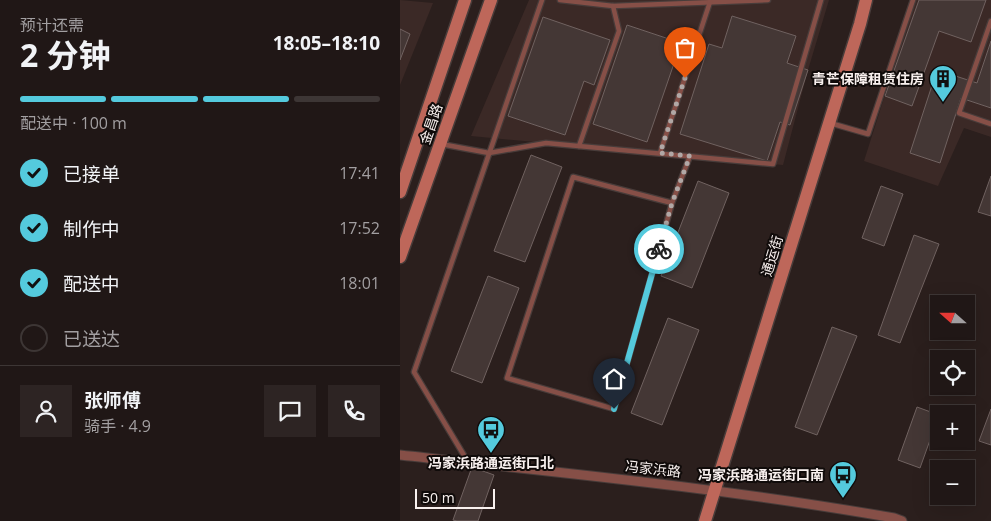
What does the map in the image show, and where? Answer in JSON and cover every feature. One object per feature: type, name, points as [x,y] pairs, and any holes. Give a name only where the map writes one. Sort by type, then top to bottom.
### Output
[{"type":"street","name":"金昌路","points":[[400,192],[466,0]]},
{"type":"street","name":"金昌路","points":[[400,257],[491,0]]},
{"type":"street","name":"通运街","points":[[705,521],[866,0]]},
{"type":"street","name":"冯家浜路","points":[[400,455],[715,490],[834,508],[902,521]]},
{"type":"lane","points":[[468,462],[414,372],[542,0]]},
{"type":"lane","points":[[560,0],[613,6],[768,0]]},
{"type":"lane","points":[[440,144],[490,153],[546,143],[773,164],[821,0]]},
{"type":"lane","points":[[829,122],[868,134],[913,0]]},
{"type":"lane","points":[[660,153],[710,2]]},
{"type":"lane","points":[[579,146],[619,31],[613,6]]},
{"type":"lane","points":[[991,21],[959,113],[991,124]]},
{"type":"lane","points":[[672,203],[573,177],[507,378],[614,409],[672,203],[690,156]]},
{"type":"shaded area","points":[[400,0],[433,3],[400,85]]},
{"type":"shaded area","points":[[529,0],[829,0],[783,165],[471,136]]},
{"type":"shaded area","points":[[915,0],[991,0],[991,137],[964,128],[938,186],[864,161]]},
{"type":"building","points":[[919,0],[986,0],[971,42],[939,31],[912,106],[885,96]]},
{"type":"building","points":[[732,16],[796,36],[787,63],[808,70],[790,125],[780,122],[767,161],[680,134],[709,44],[722,48]]},
{"type":"building","points":[[543,17],[610,40],[594,85],[584,81],[565,135],[508,116]]},
{"type":"building","points":[[627,25],[681,43],[647,142],[593,124]]},
{"type":"building","points":[[400,29],[410,34],[400,60]]},
{"type":"building","name":"青芒保障租赁住房","points":[[991,41],[991,108],[961,98],[940,163],[910,153],[937,70],[977,83]]},
{"type":"building","points":[[531,155],[562,167],[525,262],[494,251]]},
{"type":"building","points":[[991,176],[991,216],[978,212]]},
{"type":"building","points":[[698,181],[729,193],[692,288],[661,276]]},
{"type":"building","points":[[881,186],[903,194],[884,246],[862,238]]},
{"type":"building","points":[[914,235],[939,244],[900,343],[878,335]]},
{"type":"building","points":[[488,276],[519,288],[482,383],[451,371]]},
{"type":"building","points":[[668,318],[699,330],[662,425],[631,413]]},
{"type":"building","points":[[832,327],[857,336],[817,435],[795,427]]},
{"type":"building","points":[[917,407],[930,412],[930,440],[920,468],[898,460]]},
{"type":"building","points":[[991,409],[991,445],[979,441]]},
{"type":"building","points":[[472,467],[494,475],[478,521],[453,520]]},
{"type":"way so far","points":[[659,249],[672,203],[690,156],[660,153],[685,78]]},
{"type":"place","name":"青芒保障租赁住房","points":[[943,103]]},
{"type":"place","name":"冯家浜路通运街口北","points":[[491,454]]},
{"type":"place","name":"冯家浜路通运街口南","points":[[843,499]]},
{"type":"route","points":[[614,409],[659,249]]}]
